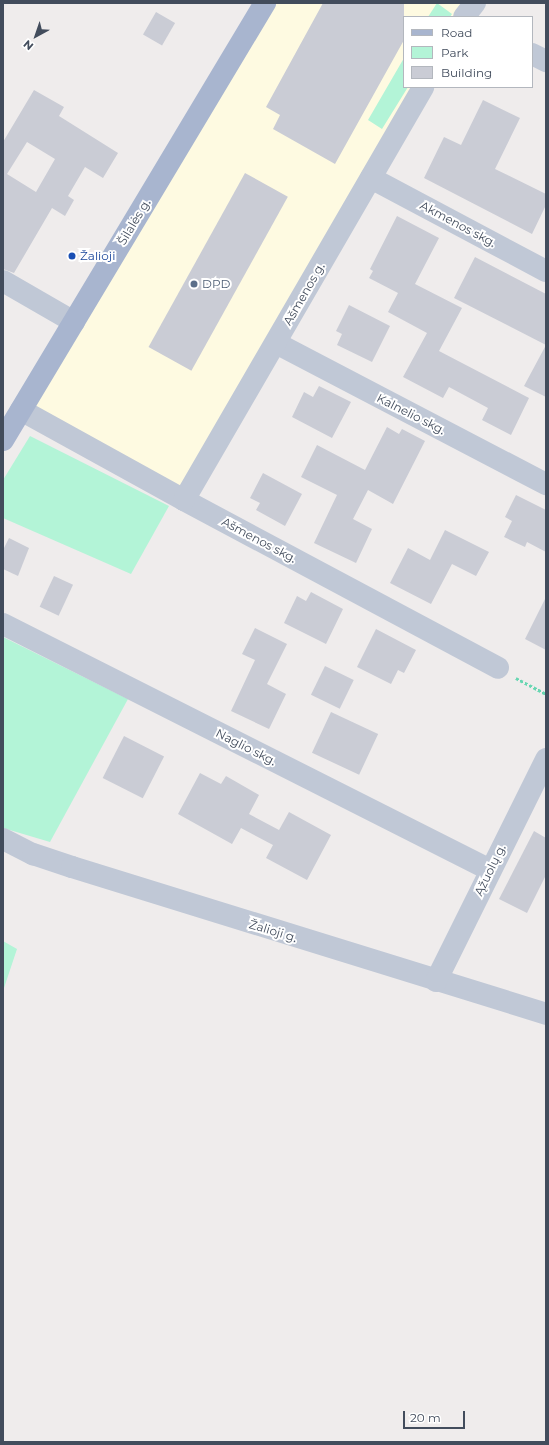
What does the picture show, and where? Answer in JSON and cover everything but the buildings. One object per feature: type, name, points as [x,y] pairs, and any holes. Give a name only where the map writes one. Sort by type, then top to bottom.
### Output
[{"type":"main road","name":"Šilalės g.","points":[[3,440],[265,3]]},
{"type":"street","points":[[465,16],[475,3]]},
{"type":"street","points":[[533,54],[546,61]]},
{"type":"street","name":"Ašmenos g.","points":[[184,500],[422,88]]},
{"type":"street","name":"Akmenos skg.","points":[[371,178],[546,271]]},
{"type":"street","points":[[3,281],[74,322]]},
{"type":"street","name":"Kalnelio skg.","points":[[276,343],[546,484]]},
{"type":"street","name":"Ašmenos skg.","points":[[21,410],[184,500],[498,668]]},
{"type":"street","name":"Naglio skg.","points":[[3,624],[490,870]]},
{"type":"street","name":"Ąžuolų g.","points":[[436,981],[546,759]]},
{"type":"street","name":"Žalioji g.","points":[[3,839],[33,854],[72,867],[546,1014]]},
{"type":"path","points":[[498,668],[546,694]]},
{"type":"shaded area","points":[[277,3],[467,3],[457,16],[403,16],[403,88],[415,88],[180,489],[31,407]]},
{"type":"green space","points":[[437,3],[452,14],[451,16],[429,16]]},
{"type":"green space","points":[[403,60],[403,88],[407,88],[382,129],[368,120]]},
{"type":"green space","points":[[30,436],[169,506],[131,574],[3,518],[3,480]]},
{"type":"green space","points":[[3,637],[128,699],[50,842],[3,828]]},
{"type":"green space","points":[[3,941],[17,949],[3,991]]},
{"type":"place","name":"Žalioji","points":[[72,256]]},
{"type":"place","name":"DPD","points":[[194,284]]}]
